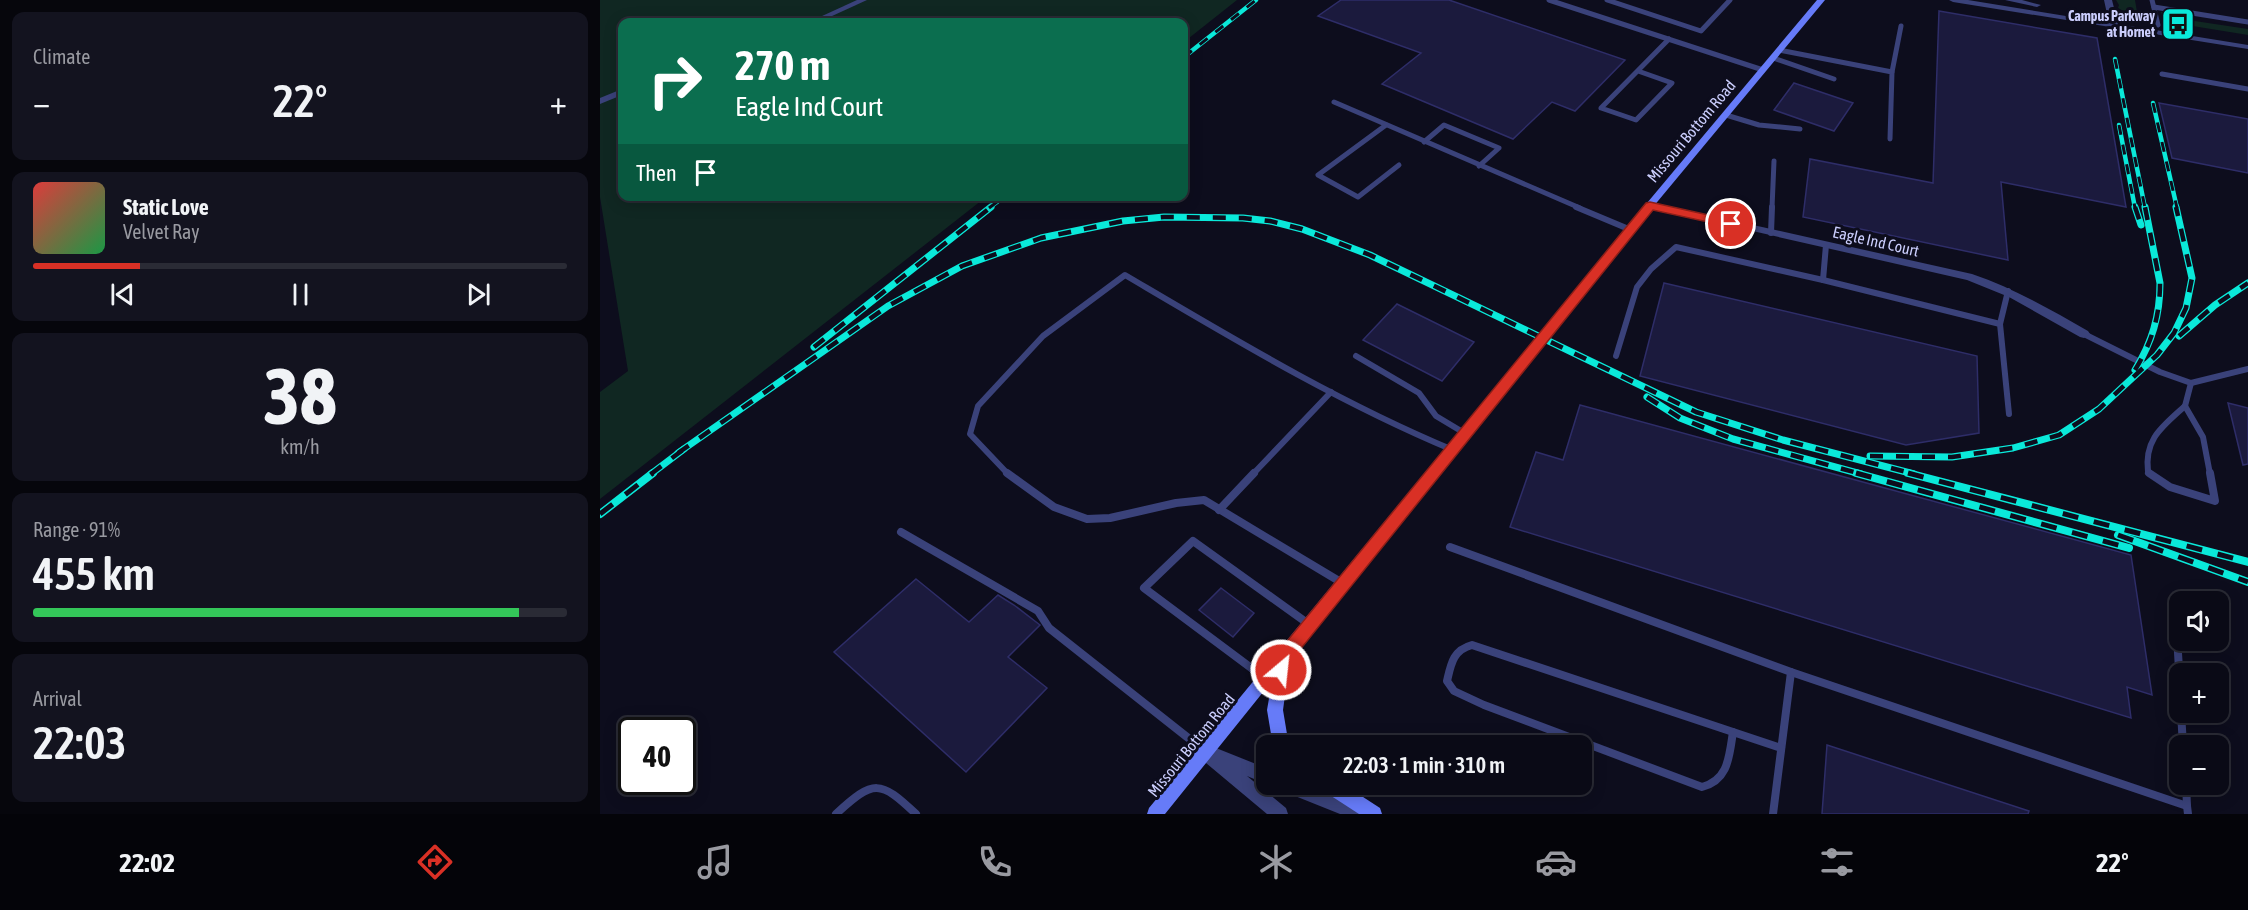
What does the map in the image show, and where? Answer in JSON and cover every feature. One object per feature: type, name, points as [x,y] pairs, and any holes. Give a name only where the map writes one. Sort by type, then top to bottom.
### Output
[{"type":"street","points":[[822,18],[863,0]]},
{"type":"street","points":[[1953,0],[2113,22],[2158,25],[2248,40]]},
{"type":"street","points":[[2008,0],[2248,47]]},
{"type":"street","points":[[2108,0],[2113,22]]},
{"type":"street","name":"Missouri Bottom Road","points":[[1155,814],[1454,450],[1650,205],[1820,1]]},
{"type":"street","points":[[600,101],[618,94]]},
{"type":"street","name":"Eagle Ind Court","points":[[1650,205],[1968,277],[2008,291],[2084,334]]},
{"type":"street","points":[[1279,735],[1275,710],[1283,658]]},
{"type":"street","points":[[1206,752],[1256,772]]},
{"type":"street","points":[[1206,752],[1280,814]]},
{"type":"street","points":[[1313,795],[1360,814]]},
{"type":"street","points":[[1345,795],[1374,814]]},
{"type":"lane","points":[[1549,0],[1762,70]]},
{"type":"lane","points":[[1607,0],[1701,31],[1730,0]]},
{"type":"lane","points":[[1624,5],[1630,0]]},
{"type":"lane","points":[[2152,0],[2158,25]]},
{"type":"lane","points":[[2154,7],[2248,22]]},
{"type":"lane","points":[[1890,139],[1892,72],[1901,26]]},
{"type":"lane","points":[[1638,70],[1672,83],[1636,120],[1601,108],[1638,70],[1669,39]]},
{"type":"lane","points":[[1776,54],[1892,72]]},
{"type":"lane","points":[[1776,54],[1834,80]]},
{"type":"lane","points":[[2162,74],[2248,89]]},
{"type":"lane","points":[[1334,102],[1631,230]]},
{"type":"lane","points":[[1726,115],[1759,125],[1800,129]]},
{"type":"lane","points":[[1386,125],[1318,175],[1358,197],[1399,165]]},
{"type":"lane","points":[[1424,142],[1444,125],[1499,148],[1479,166]]},
{"type":"lane","points":[[1771,233],[1774,161]]},
{"type":"lane","points":[[1823,280],[1826,245]]},
{"type":"lane","points":[[1616,356],[1637,288],[1651,269],[1676,247],[1823,280],[2000,324]]},
{"type":"lane","points":[[1344,584],[1204,500],[1185,500],[1134,514],[1088,520],[1055,508],[987,456],[970,434],[978,406],[1043,336],[1125,275],[1281,366],[1411,434],[1454,450]]},
{"type":"lane","points":[[2008,291],[2000,324],[2008,414]]},
{"type":"lane","points":[[2084,334],[2160,372],[2191,383],[2248,369]]},
{"type":"lane","points":[[1356,356],[1419,393],[1436,416],[1466,434]]},
{"type":"lane","points":[[2185,406],[2203,437],[2215,501],[2170,487],[2148,472],[2146,454],[2159,429],[2185,406],[2191,383]]},
{"type":"lane","points":[[1220,510],[1331,392]]},
{"type":"lane","points":[[901,532],[1038,611],[1049,628],[1206,752]]},
{"type":"lane","points":[[1266,679],[1144,588],[1193,542],[1310,625]]},
{"type":"lane","points":[[1449,547],[1791,672],[2188,810],[2187,795]]},
{"type":"lane","points":[[1733,732],[1723,778],[1715,785],[1702,787],[1484,705],[1454,691],[1447,681],[1455,654],[1462,647],[1472,645],[1733,732],[1781,748]]},
{"type":"lane","points":[[1773,814],[1791,672]]},
{"type":"lane","points":[[836,814],[856,795],[875,789],[890,790],[916,814]]},
{"type":"green space","points":[[600,0],[1237,0],[1188,39],[1188,18],[618,18],[618,201],[981,201],[600,499],[600,392],[628,371],[600,197]]},
{"type":"green space","points":[[2116,0],[2135,0],[2137,12],[2148,14],[2149,18],[2134,17],[2118,8]]},
{"type":"green space","points":[[2161,12],[2166,12],[2168,17],[2248,29],[2248,35],[2164,21]]},
{"type":"building","points":[[1341,0],[1449,0],[1625,60],[1575,111],[1552,102],[1513,139],[1382,84],[1421,53],[1318,16]]},
{"type":"building","points":[[1939,11],[2097,38],[2126,207],[2001,182],[2008,260],[1803,217],[1810,159],[1933,183]]},
{"type":"building","points":[[1794,83],[1853,103],[1834,131],[1774,110]]},
{"type":"building","points":[[2159,103],[2248,119],[2248,173],[2172,158]]},
{"type":"building","points":[[1664,283],[1977,356],[1979,433],[1906,445],[1640,376]]},
{"type":"building","points":[[1397,304],[1474,342],[1442,381],[1363,340]]},
{"type":"building","points":[[2228,403],[2248,408],[2248,464],[2243,465]]},
{"type":"building","points":[[1580,405],[2131,555],[2152,695],[2127,687],[2131,718],[1510,527],[1536,452],[1563,460]]},
{"type":"building","points":[[916,579],[969,622],[998,595],[1040,625],[1008,657],[1047,688],[966,772],[834,652]]},
{"type":"building","points":[[1221,588],[1254,613],[1233,637],[1199,610]]},
{"type":"building","points":[[1827,745],[2029,811],[2028,814],[1822,814]]},
{"type":"railway","points":[[1188,54],[1256,0]]},
{"type":"railway","points":[[2115,59],[2145,208]]},
{"type":"railway","points":[[2153,103],[2177,208]]},
{"type":"railway","points":[[2119,125],[2135,208]]},
{"type":"railway","points":[[989,208],[998,201]]},
{"type":"railway","points":[[814,347],[991,207]]},
{"type":"railway","points":[[2135,207],[2141,225]]},
{"type":"railway","points":[[2135,370],[2154,328],[2160,295],[2160,283],[2145,207]]},
{"type":"railway","points":[[1870,456],[1952,457],[2013,448],[2059,435],[2099,409],[2157,355],[2174,333],[2186,308],[2192,278],[2176,207]]},
{"type":"railway","points":[[678,453],[888,306],[962,266],[1041,238],[1123,221],[1164,217],[1243,218],[1270,221],[1302,229],[1370,255],[1696,412],[1783,440],[1914,474]]},
{"type":"railway","points":[[2179,336],[2215,305],[2248,283]]},
{"type":"railway","points":[[1647,397],[1680,418],[1733,439],[1861,474]]},
{"type":"railway","points":[[651,474],[684,449]]},
{"type":"railway","points":[[600,514],[653,473]]},
{"type":"railway","points":[[1856,473],[2129,548]]},
{"type":"railway","points":[[1908,473],[2248,562]]},
{"type":"railway","points":[[2118,535],[2248,582]]},
{"type":"place","name":"Campus Parkway at Hornet","points":[[2178,24]]},
{"type":"route","points":[[1281,670],[1283,658],[1543,340],[1650,205],[1731,224]]}]
